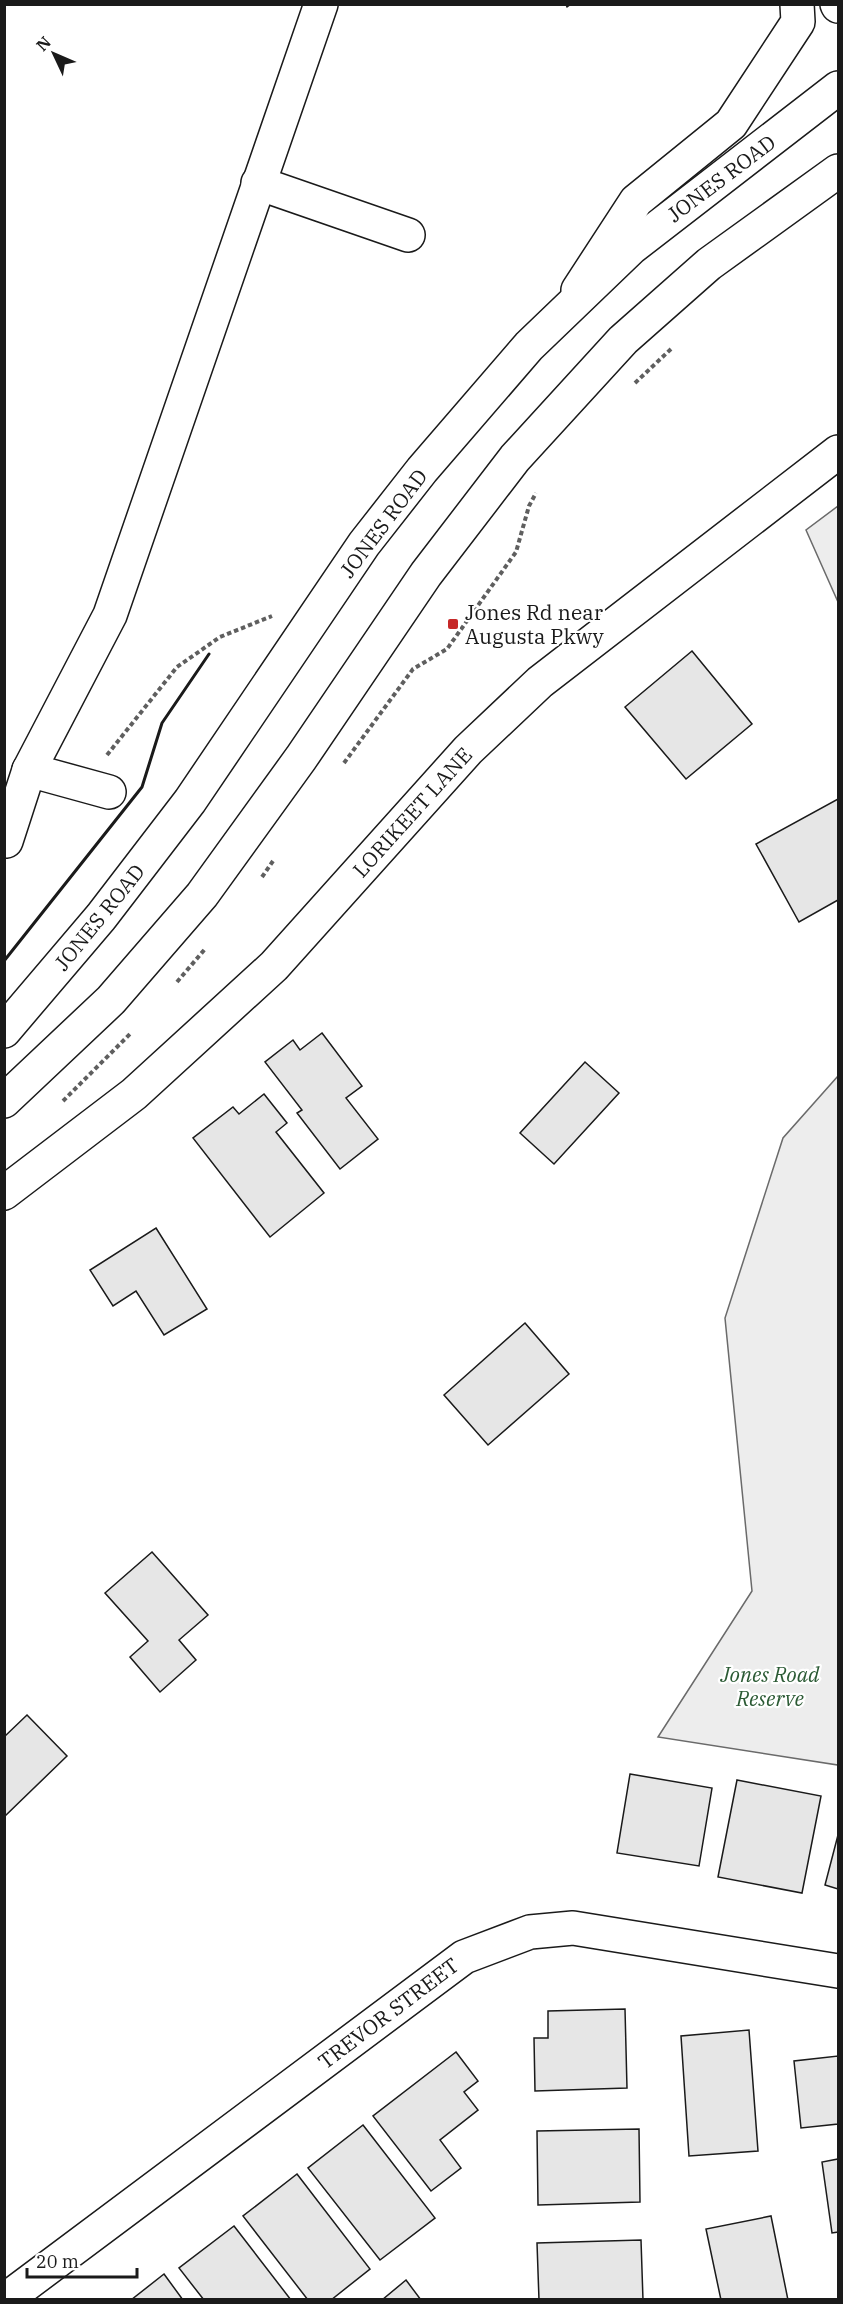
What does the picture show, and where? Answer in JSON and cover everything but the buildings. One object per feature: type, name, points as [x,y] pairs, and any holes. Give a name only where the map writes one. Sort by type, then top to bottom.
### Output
[{"type":"street","points":[[6,841],[29,770],[110,615],[321,4]]},
{"type":"street","points":[[569,304],[636,201],[731,124],[798,22],[797,4]]},
{"type":"street","name":"JONES ROAD","points":[[4,1031],[100,917],[190,801],[364,544],[444,444],[569,304],[648,234],[838,88]]},
{"type":"street","points":[[4,1101],[111,1000],[202,896],[426,574],[515,458],[632,332],[709,264],[838,171]]},
{"type":"street","points":[[258,183],[408,235]]},
{"type":"street","name":"LORIKEET LANE","points":[[4,1193],[134,1094],[274,966],[468,750],[540,682],[838,452]]},
{"type":"street","points":[[29,770],[98,788]]},
{"type":"street","name":"TREVOR STREET","points":[[5,2300],[464,1957],[530,1932],[573,1928],[838,1971]]},
{"type":"path","points":[[634,384],[676,344]]},
{"type":"path","points":[[339,770],[413,669],[447,649],[516,552],[529,506],[539,488]]},
{"type":"path","points":[[98,788],[135,717],[177,667],[220,637],[275,615]]},
{"type":"path","points":[[259,881],[279,854]]},
{"type":"path","points":[[173,986],[210,943]]},
{"type":"path","points":[[55,1108],[134,1030]]},
{"type":"shaded area","points":[[838,506],[838,602],[806,530]]},
{"type":"shaded area","points":[[838,1076],[838,1765],[658,1737],[752,1591],[725,1318],[783,1138]]},
{"type":"fence","points":[[566,4],[567,7],[571,4]]},
{"type":"wall","points":[[4,961],[142,787],[162,723],[209,654]]},
{"type":"place","name":"Jones Rd near Augusta Pkwy","points":[[453,624]]},
{"type":"park label","name":"Jones Road Reserve","points":[[770,1686]]}]
